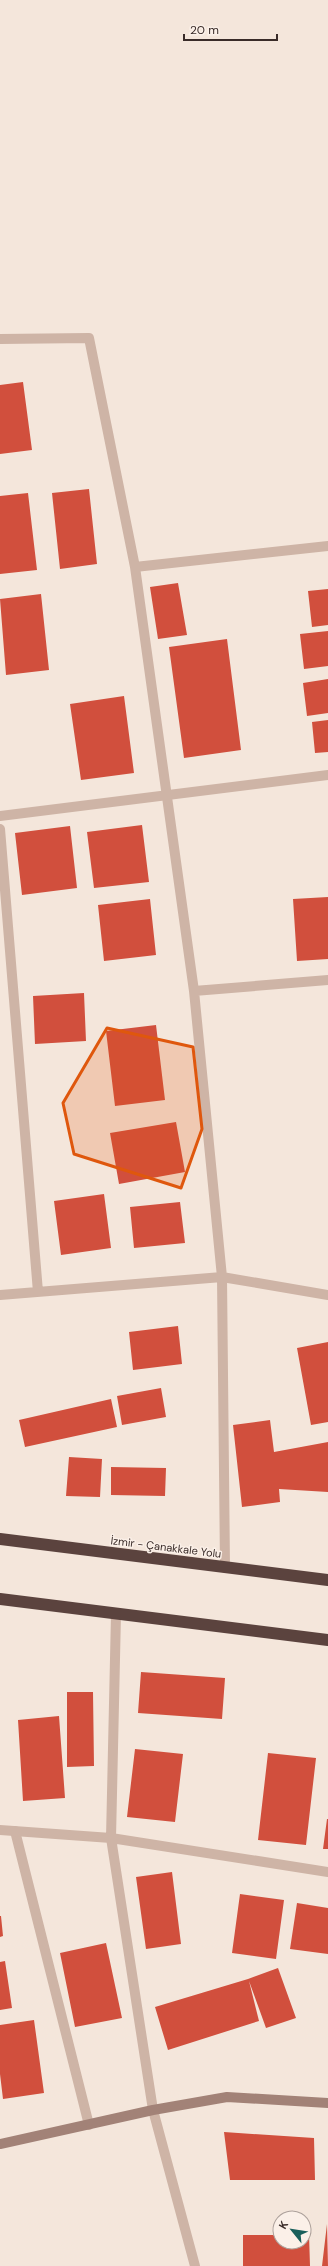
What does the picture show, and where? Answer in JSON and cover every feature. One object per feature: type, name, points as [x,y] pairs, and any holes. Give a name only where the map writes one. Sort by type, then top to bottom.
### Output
[{"type":"highway","name":"İzmir - Çanakkale Yolu","points":[[0,1539],[328,1580]]},
{"type":"highway","points":[[0,1599],[328,1640]]},
{"type":"main road","points":[[0,2144],[153,2110],[227,2097],[328,2103]]},
{"type":"street","points":[[0,339],[89,338],[135,567],[194,991],[222,1277],[225,1568]]},
{"type":"street","points":[[135,567],[328,546]]},
{"type":"street","points":[[0,816],[166,794],[328,775]]},
{"type":"street","points":[[0,829],[38,1292]]},
{"type":"street","points":[[194,991],[328,980]]},
{"type":"street","points":[[0,1295],[222,1277],[328,1295]]},
{"type":"street","points":[[116,1614],[111,1838],[153,2110],[195,2266]]},
{"type":"street","points":[[0,1830],[111,1838],[328,1872]]},
{"type":"street","points":[[15,1832],[88,2125]]},
{"type":"highlighted area","points":[[107,1028],[193,1047],[202,1129],[181,1188],[74,1154],[63,1103]]},
{"type":"building","points":[[23,382],[32,450],[0,454],[0,385]]},
{"type":"building","points":[[89,489],[97,564],[60,569],[52,493]]},
{"type":"building","points":[[28,493],[37,570],[0,574],[0,496]]},
{"type":"building","points":[[178,583],[187,635],[158,639],[150,587]]},
{"type":"building","points":[[328,589],[328,625],[312,627],[308,591]]},
{"type":"building","points":[[41,594],[49,670],[6,675],[0,599]]},
{"type":"building","points":[[328,631],[328,666],[304,669],[300,634]]},
{"type":"building","points":[[227,639],[241,750],[184,758],[169,647]]},
{"type":"building","points":[[328,679],[328,713],[307,716],[303,683]]},
{"type":"building","points":[[124,696],[134,773],[81,780],[70,704]]},
{"type":"building","points":[[328,720],[328,752],[315,753],[312,722]]},
{"type":"building","points":[[142,825],[149,882],[94,888],[87,832]]},
{"type":"building","points":[[70,826],[77,888],[22,895],[15,833]]},
{"type":"building","points":[[328,897],[328,959],[297,961],[293,899]]},
{"type":"building","points":[[150,899],[156,955],[104,961],[98,905]]},
{"type":"building","points":[[84,993],[86,1041],[35,1044],[33,996]]},
{"type":"building","points":[[156,1025],[165,1100],[115,1106],[106,1031]]},
{"type":"building","points":[[176,1122],[185,1172],[119,1184],[110,1133]]},
{"type":"building","points":[[104,1194],[111,1248],[61,1255],[54,1201]]},
{"type":"building","points":[[180,1202],[185,1243],[134,1248],[130,1207]]},
{"type":"building","points":[[178,1326],[182,1364],[133,1370],[129,1332]]},
{"type":"building","points":[[328,1342],[328,1422],[311,1425],[297,1348]]},
{"type":"building","points":[[161,1388],[166,1417],[122,1425],[117,1396]]},
{"type":"building","points":[[111,1399],[117,1427],[25,1447],[19,1420]]},
{"type":"building","points":[[270,1420],[274,1452],[328,1442],[328,1492],[279,1489],[280,1502],[242,1507],[233,1425]]},
{"type":"building","points":[[69,1457],[102,1459],[100,1497],[66,1496]]},
{"type":"building","points":[[111,1467],[166,1468],[165,1496],[111,1495]]},
{"type":"building","points":[[141,1672],[225,1678],[222,1719],[138,1713]]},
{"type":"building","points":[[67,1692],[93,1692],[94,1766],[67,1767]]},
{"type":"building","points":[[59,1716],[65,1798],[23,1801],[18,1720]]},
{"type":"building","points":[[135,1749],[183,1754],[175,1822],[127,1817]]},
{"type":"building","points":[[268,1753],[316,1758],[306,1845],[258,1840]]},
{"type":"building","points":[[327,1819],[328,1849],[323,1849]]},
{"type":"building","points":[[172,1872],[181,1944],[146,1949],[136,1877]]},
{"type":"building","points":[[240,1894],[284,1900],[276,1959],[232,1953]]},
{"type":"building","points":[[297,1903],[328,1908],[328,1954],[290,1949]]},
{"type":"building","points":[[0,1916],[3,1936],[0,1937]]},
{"type":"building","points":[[106,1943],[122,2018],[75,2027],[60,1953]]},
{"type":"building","points":[[5,1961],[12,2008],[0,2010],[0,1962]]},
{"type":"building","points":[[278,1968],[296,2018],[266,2028],[249,1981],[259,2021],[168,2050],[155,2007],[248,1979]]},
{"type":"building","points":[[34,2020],[44,2093],[3,2099],[0,2074],[0,2025]]},
{"type":"building","points":[[224,2132],[314,2138],[315,2180],[230,2180]]},
{"type":"building","points":[[327,2224],[328,2266],[322,2266]]},
{"type":"building","points":[[243,2235],[272,2235],[272,2250],[310,2250],[310,2266],[243,2266]]}]
